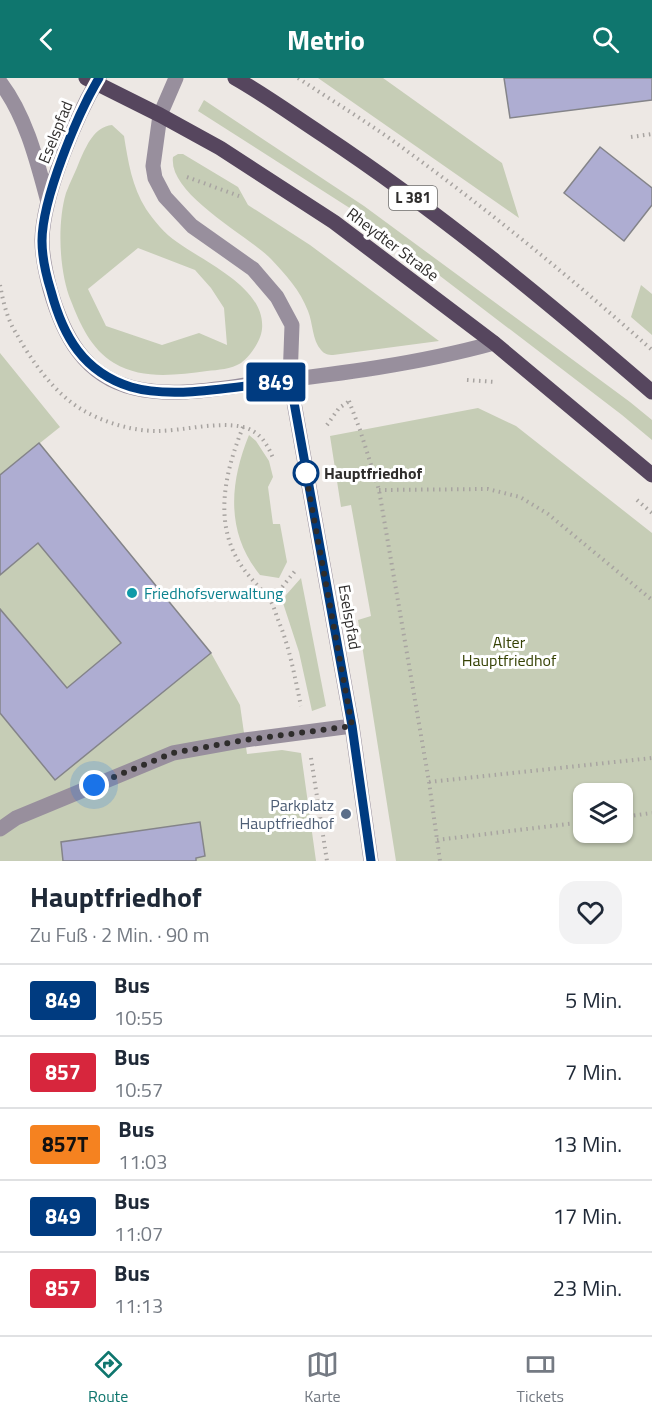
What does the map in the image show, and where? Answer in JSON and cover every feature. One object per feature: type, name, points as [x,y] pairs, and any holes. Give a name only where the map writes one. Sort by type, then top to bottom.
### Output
[{"type":"main road","name":"L 381","points":[[235,78],[374,168],[491,257],[652,393]]},
{"type":"main road","name":"Rheydter Straße","points":[[94,80],[220,148],[334,222],[494,343],[652,475]]},
{"type":"street","name":"Eselspfad","points":[[176,78],[160,115],[153,166],[160,188],[165,197],[192,226],[253,269],[277,297],[292,326],[290,380],[352,726],[371,861]]},
{"type":"street","name":"Eselspfad","points":[[94,80],[48,202],[42,241],[47,277],[66,335],[95,369],[114,381],[134,388],[155,391],[208,390],[290,380],[462,352],[494,343]]},
{"type":"street","name":"Eselspfad","points":[[0,82],[22,122],[36,158],[48,202]]},
{"type":"street","points":[[0,829],[16,818],[173,753],[245,740],[352,726]]},
{"type":"path","points":[[298,78],[388,138],[507,227],[603,306],[652,350]]},
{"type":"path","points":[[632,137],[652,134]]},
{"type":"path","points":[[178,174],[248,200]]},
{"type":"path","points":[[349,401],[379,490],[429,782],[440,861]]},
{"type":"path","points":[[274,462],[260,436],[254,430],[243,427],[225,485],[225,523],[230,543],[242,567],[271,601],[287,642],[307,732],[327,861]]},
{"type":"path","points":[[379,490],[488,489],[520,496],[548,514],[652,600]]},
{"type":"path","points":[[271,601],[295,572],[293,560]]},
{"type":"path","points":[[429,782],[652,758]]},
{"type":"path","points":[[633,816],[652,813]]},
{"type":"path","points":[[437,840],[573,823]]},
{"type":"green space","points":[[318,78],[383,78],[502,163],[519,218]]},
{"type":"green space","points":[[204,100],[364,206],[630,402],[652,420],[652,440],[359,214],[198,111]]},
{"type":"green space","points":[[112,125],[124,136],[137,192],[156,223],[173,239],[231,278],[254,301],[261,314],[262,329],[258,343],[241,363],[229,368],[171,375],[136,372],[106,357],[87,335],[71,301],[64,276],[61,218],[66,193],[85,148],[96,133]],"holes":[[[138,248],[195,270],[224,308],[227,345],[199,333],[162,345],[106,326],[88,289]]]},
{"type":"green space","points":[[183,154],[238,187],[248,205],[310,245],[439,341],[333,355],[323,352],[316,341],[305,303],[292,283],[271,259],[195,199],[175,171],[173,157]]},
{"type":"green space","points":[[641,285],[652,294],[652,335],[631,317]]},
{"type":"green space","points":[[0,353],[60,427],[40,443],[211,653],[240,705],[247,754],[282,750],[301,753],[316,861],[0,861]]},
{"type":"green space","name":"Alter Hauptfriedhof","points":[[478,408],[516,426],[652,533],[652,861],[396,861],[358,620],[371,616],[351,505],[341,507],[330,436]]},
{"type":"green space","points":[[249,435],[256,441],[269,461],[273,477],[268,487],[273,524],[280,524],[287,562],[279,578],[260,575],[249,559],[236,525],[234,508],[237,472]]},
{"type":"green space","points":[[301,578],[326,706],[312,711],[299,652],[283,603],[286,595]]},
{"type":"building","points":[[504,78],[652,78],[652,100],[510,118]]},
{"type":"building","points":[[600,147],[652,188],[652,205],[624,241],[564,193]]},
{"type":"building","name":"Friedhofsverwaltung","points":[[39,443],[211,653],[55,780],[0,713],[0,609],[67,688],[121,643],[38,543],[0,575],[0,475]]},
{"type":"building","points":[[200,822],[205,856],[196,858],[196,861],[63,861],[61,842]]},
{"type":"bus line","name":"849","points":[[99,78],[73,133],[48,202],[42,241],[47,277],[57,313],[66,335],[95,369],[114,381],[134,388],[176,392],[290,380],[352,726],[371,861]]},
{"type":"place","name":"Hauptfriedhof","points":[[306,473]]},
{"type":"place","name":"Friedhofsverwaltung","points":[[132,593]]},
{"type":"place","name":"Parkplatz Hauptfriedhof","points":[[346,814]]},
{"type":"route","points":[[94,785],[173,753],[245,740],[352,726],[304,464],[306,473]]}]
